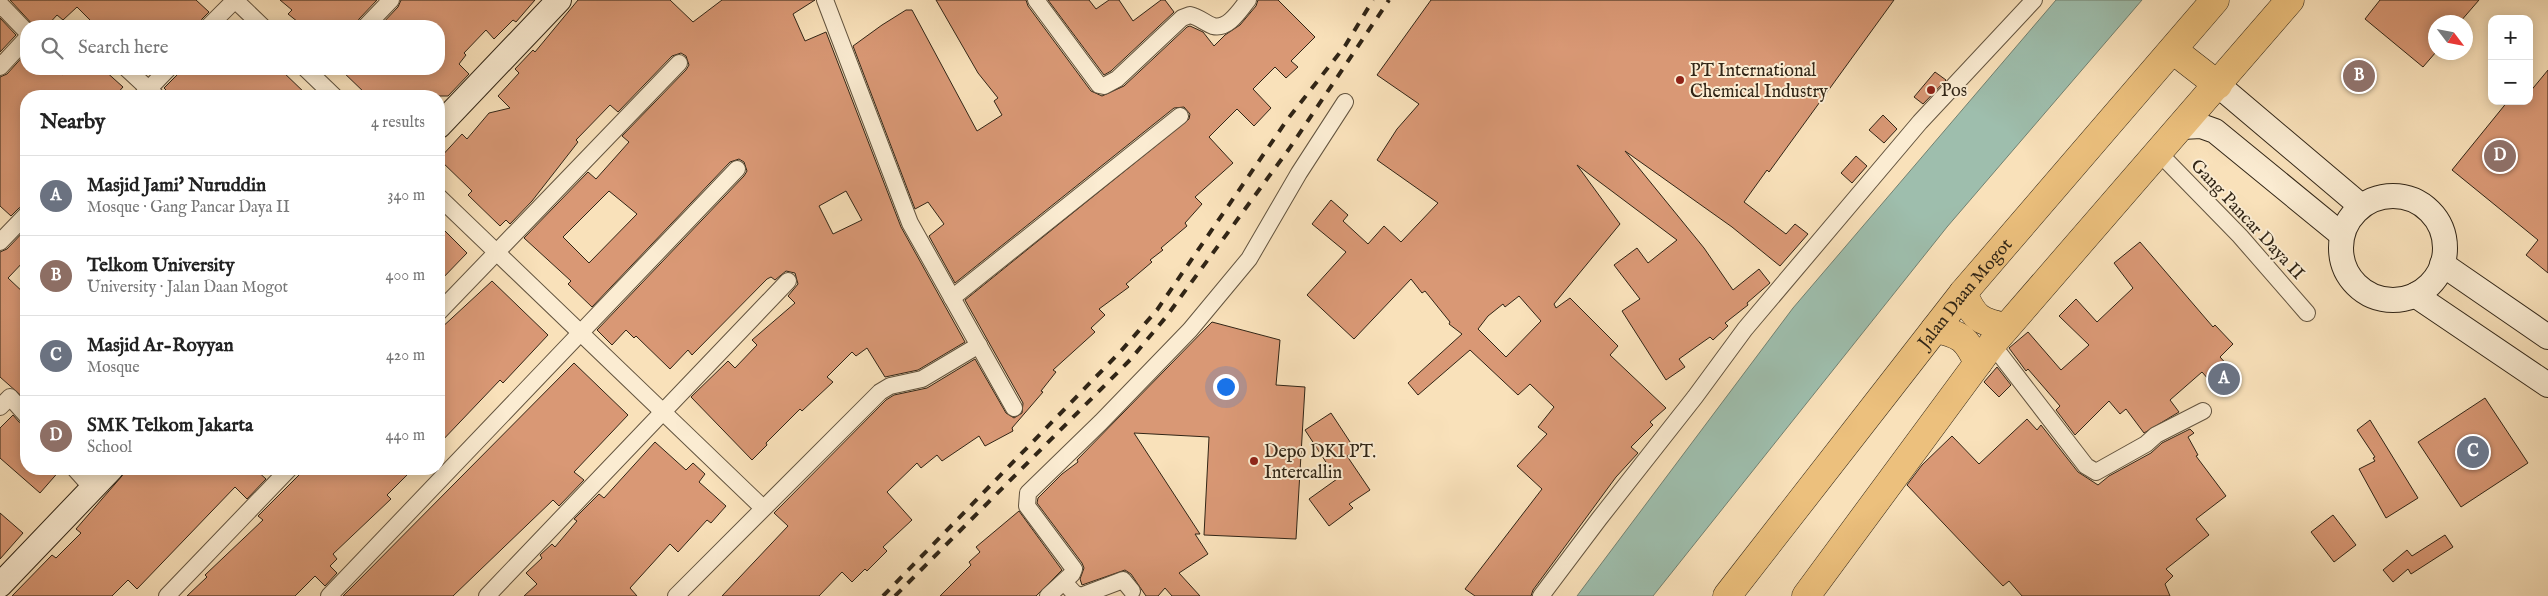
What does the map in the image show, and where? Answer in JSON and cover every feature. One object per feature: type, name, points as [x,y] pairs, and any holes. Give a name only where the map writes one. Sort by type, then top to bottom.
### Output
[{"type":"highway","name":"Jalan Daan Mogot","points":[[1727,596],[1963,293],[2215,0]]},
{"type":"highway","points":[[1806,596],[1992,345],[2290,0]]},
{"type":"highway","points":[[2173,50],[2218,85]]},
{"type":"highway","points":[[1963,293],[1972,313],[1986,324],[1992,345]]},
{"type":"highway","points":[[1935,329],[1956,333],[1969,344],[1992,345]]},
{"type":"street","points":[[215,20],[235,0],[256,20]]},
{"type":"street","points":[[372,20],[391,0]]},
{"type":"street","points":[[445,120],[559,0]]},
{"type":"street","points":[[825,0],[910,223],[1014,408]]},
{"type":"street","points":[[1036,0],[1099,84],[1104,86],[1117,79],[1182,18],[1190,15],[1214,26],[1220,26],[1231,21],[1248,0]]},
{"type":"street","points":[[1541,596],[1599,518],[1696,397],[1745,329],[1920,122],[2034,0]]},
{"type":"street","points":[[0,4],[20,25]]},
{"type":"street","points":[[0,67],[20,46]]},
{"type":"street","points":[[445,306],[679,63]]},
{"type":"street","points":[[132,75],[145,90]]},
{"type":"street","points":[[152,90],[163,75]]},
{"type":"street","points":[[318,75],[330,90]]},
{"type":"street","points":[[2218,85],[2361,206]]},
{"type":"street","points":[[1048,596],[1074,572],[1073,564],[1027,506],[1028,493],[1101,422],[1190,330],[1249,259],[1299,173],[1345,102]]},
{"type":"street","points":[[952,298],[1180,116]]},
{"type":"street","points":[[2182,127],[2201,126],[2215,131],[2342,235]]},
{"type":"street","name":"Gang Pancar Daya II","points":[[2159,153],[2240,236],[2307,313]]},
{"type":"street","points":[[445,475],[737,169]]},
{"type":"street","points":[[2392,196],[2408,198],[2426,207],[2436,219],[2442,233],[2445,249],[2442,264],[2436,277],[2414,295],[2398,299],[2382,299],[2366,292],[2353,282],[2345,268],[2341,251],[2342,235],[2349,219],[2361,206],[2376,199],[2392,196]]},
{"type":"street","points":[[445,203],[762,508]]},
{"type":"street","points":[[0,242],[20,221]]},
{"type":"street","points":[[2442,264],[2548,337]]},
{"type":"street","points":[[487,596],[788,281]]},
{"type":"street","points":[[2414,295],[2548,385]]},
{"type":"street","points":[[676,596],[880,392],[890,386],[922,380],[979,345]]},
{"type":"street","points":[[1992,345],[2086,466],[2096,472],[2146,444],[2156,435],[2203,411]]},
{"type":"street","points":[[3,397],[20,410]]},
{"type":"street","points":[[80,475],[92,488]]},
{"type":"street","points":[[0,585],[105,475]]},
{"type":"street","points":[[167,596],[283,475]]},
{"type":"street","points":[[329,596],[445,475]]},
{"type":"street","points":[[1064,582],[1074,594],[1081,596],[1123,580],[1132,590]]},
{"type":"shaded area","points":[[2056,0],[2142,0],[1947,227],[1653,596],[1577,596],[1793,308]]},
{"type":"building","points":[[10,0],[196,0],[209,12],[202,20],[90,20],[77,7],[63,20],[57,15],[52,20],[28,20]]},
{"type":"building","points":[[280,0],[377,0],[359,20],[296,20],[288,14],[292,10]]},
{"type":"building","points":[[401,0],[535,0],[516,22],[513,20],[494,39],[486,30],[464,53],[466,55],[459,64],[469,74],[448,96],[445,96],[445,90],[362,90],[346,75],[445,75],[445,20],[386,20],[398,7]]},
{"type":"building","points":[[578,0],[670,0],[693,22],[722,0],[815,0],[793,14],[805,41],[826,32],[901,227],[965,342],[918,370],[885,377],[867,348],[856,356],[852,352],[827,377],[833,382],[802,411],[800,409],[752,460],[691,397],[728,361],[735,368],[757,345],[752,340],[795,303],[788,296],[798,284],[795,273],[786,271],[775,280],[771,277],[767,279],[692,355],[688,350],[670,369],[636,336],[634,338],[626,330],[612,345],[597,330],[744,176],[747,171],[744,162],[739,159],[730,162],[592,307],[568,284],[571,281],[524,238],[588,172],[596,179],[629,142],[622,136],[689,65],[686,56],[681,53],[672,56],[618,112],[610,105],[576,140],[578,142],[532,201],[510,224],[506,220],[500,226],[468,195],[472,191],[445,165],[445,152],[462,134],[467,139],[489,113],[510,108],[498,96],[519,73],[515,69],[533,50],[535,52]],"holes":[[[609,191],[637,214],[589,263],[563,237]],[[846,191],[862,220],[833,234],[819,206]]]},
{"type":"building","points":[[936,0],[1026,0],[1028,6],[1091,91],[1102,96],[1124,86],[1187,27],[1190,26],[1203,32],[1214,46],[1225,35],[1240,25],[1256,6],[1258,0],[1278,0],[1315,37],[1291,61],[1298,67],[1286,78],[1275,67],[1253,89],[1271,108],[1254,126],[1237,109],[1209,137],[1233,163],[1195,197],[1202,204],[1185,223],[1187,226],[1161,248],[1163,250],[1150,260],[1152,262],[1126,284],[1129,287],[1099,309],[1105,315],[1091,328],[1095,332],[1053,370],[1056,372],[1041,391],[1043,392],[1012,428],[1013,431],[985,446],[979,436],[942,461],[937,455],[921,468],[917,463],[887,492],[912,520],[883,547],[887,551],[867,571],[865,569],[852,582],[842,572],[819,596],[722,596],[788,526],[774,513],[886,400],[894,395],[927,388],[975,359],[1006,413],[1014,418],[1022,413],[1023,403],[965,300],[1189,119],[1190,114],[1184,107],[1174,108],[955,283],[929,236],[944,224],[928,202],[915,209],[853,46],[906,10],[912,10],[977,131],[1002,115],[994,101],[998,98],[978,73]]},
{"type":"building","points":[[1048,0],[1089,0],[1096,9],[1109,0],[1119,0],[1133,21],[1161,0],[1165,0],[1174,12],[1111,71],[1104,75]]},
{"type":"building","points":[[1431,0],[1894,0],[1769,172],[1767,170],[1744,202],[1786,234],[1795,224],[1808,234],[1780,266],[1732,227],[1625,151],[1704,248],[1733,290],[1759,269],[1770,283],[1747,303],[1748,305],[1725,323],[1728,326],[1713,340],[1710,337],[1679,359],[1685,367],[1666,380],[1622,311],[1640,299],[1614,265],[1637,248],[1648,263],[1677,240],[1577,165],[1620,224],[1554,304],[1556,308],[1570,298],[1618,346],[1610,355],[1666,408],[1650,422],[1653,425],[1631,447],[1638,453],[1616,477],[1533,590],[1531,596],[1475,596],[1465,589],[1542,489],[1517,466],[1547,434],[1538,427],[1554,407],[1530,384],[1518,395],[1470,350],[1418,395],[1408,383],[1462,334],[1449,324],[1450,322],[1425,291],[1422,293],[1411,279],[1354,339],[1307,295],[1346,252],[1312,224],[1331,200],[1348,215],[1343,221],[1368,244],[1384,226],[1401,242],[1438,203],[1377,160],[1397,129],[1419,104],[1377,75]],"holes":[[[1519,296],[1541,321],[1506,357],[1478,329],[1488,316],[1503,304],[1505,307]]]},
{"type":"building","points":[[2380,0],[2479,0],[2466,15],[2428,15],[2429,60],[2423,67],[2365,19]]},
{"type":"building","points":[[0,18],[16,35],[0,52]]},
{"type":"building","points":[[20,60],[20,75],[110,75],[123,87],[120,90],[20,90],[20,208],[11,216],[0,206],[0,77],[7,74]]},
{"type":"building","points":[[2548,70],[2548,273],[2526,255],[2538,240],[2452,170],[2505,105],[2533,105],[2533,88]]},
{"type":"building","name":"Pos","points":[[1935,72],[1946,80],[1923,104],[1914,97]]},
{"type":"building","points":[[177,75],[286,75],[302,90],[166,90],[164,88]]},
{"type":"building","name":"Pos","points":[[1883,115],[1897,129],[1884,143],[1869,130]]},
{"type":"building","points":[[1856,156],[1867,166],[1852,183],[1841,173]]},
{"type":"building","points":[[445,231],[467,253],[445,276]]},
{"type":"building","points":[[20,235],[20,265],[8,278],[20,289],[20,395],[0,377],[0,252],[7,249]]},
{"type":"building","points":[[2140,242],[2213,327],[2215,325],[2233,344],[2220,357],[2241,380],[2223,396],[2202,372],[2170,400],[2179,412],[2144,433],[2126,409],[2120,414],[2109,401],[2075,435],[2056,410],[2060,406],[2028,369],[2026,371],[2009,348],[2028,332],[2061,370],[2089,345],[2059,316],[2076,299],[2097,322],[2133,288],[2114,263]]},
{"type":"building","points":[[492,281],[548,335],[503,383],[500,380],[445,438],[445,324]]},
{"type":"building","points":[[1212,322],[1280,340],[1276,385],[1305,387],[1296,539],[1204,535],[1209,437],[1134,433],[1200,534],[1195,534],[1208,554],[1179,573],[1200,596],[1172,596],[1165,588],[1158,596],[1146,596],[1131,574],[1125,570],[1082,585],[1080,579],[1084,568],[1082,563],[1037,503],[1038,498],[1062,474],[1078,462],[1077,460]]},
{"type":"building","points":[[574,363],[628,415],[574,472],[584,480],[559,506],[553,500],[453,596],[343,596]]},
{"type":"building","points":[[1997,367],[2011,385],[1999,397],[1984,382]]},
{"type":"building","points":[[2485,398],[2528,463],[2461,507],[2418,442]]},
{"type":"building","points":[[1331,413],[1356,451],[1347,456],[1370,490],[1349,504],[1353,508],[1329,526],[1309,499],[1337,479],[1305,430]]},
{"type":"building","points":[[13,415],[20,422],[20,475],[56,475],[40,493],[0,458],[0,428]]},
{"type":"building","points":[[2027,419],[2037,430],[2041,425],[2078,472],[2098,485],[2109,476],[2151,453],[2162,443],[2190,429],[2194,433],[2188,437],[2198,455],[2196,456],[2226,496],[2196,519],[2209,535],[2166,569],[2173,576],[2165,584],[2170,596],[2022,596],[2009,581],[2003,586],[1907,485],[1922,465],[1952,436],[1979,464]]},
{"type":"building","points":[[2370,420],[2418,498],[2386,518],[2359,469],[2375,461],[2373,458],[2375,457],[2357,430]]},
{"type":"building","points":[[655,442],[686,470],[693,463],[705,474],[699,482],[726,506],[711,523],[707,520],[678,552],[670,544],[630,588],[637,596],[524,596],[537,584],[526,573],[542,558],[540,555],[552,544],[555,547],[577,521],[574,519],[599,494],[604,498]]},
{"type":"building","points":[[123,475],[262,475],[266,479],[247,499],[235,487],[137,589],[128,580],[112,596],[12,596],[52,555],[56,558],[81,533],[76,529]]},
{"type":"building","points":[[299,475],[407,475],[387,495],[391,499],[333,554],[337,559],[330,566],[337,573],[325,586],[315,576],[295,596],[187,596],[207,577],[205,575],[263,520],[258,516]]},
{"type":"building","points":[[1019,511],[1062,570],[1036,596],[940,596],[971,565],[969,562],[980,552],[976,547]]},
{"type":"building","points":[[0,513],[23,533],[0,559]]},
{"type":"building","points":[[2333,515],[2356,545],[2334,562],[2311,532]]},
{"type":"building","points":[[2445,535],[2453,547],[2411,574],[2408,569],[2393,582],[2383,570],[2407,550],[2412,556]]},
{"type":"railway","points":[[883,596],[1121,351],[1157,310],[1287,120],[1345,46],[1373,0]]},
{"type":"railway","points":[[895,596],[1130,360],[1166,317],[1289,149],[1389,0]]},
{"type":"place","name":"Telkom University","points":[[2359,76]]},
{"type":"place","name":"PT International Chemical Industry","points":[[1680,80]]},
{"type":"place","name":"Pos","points":[[1931,90]]},
{"type":"place","name":"SMK Telkom Jakarta","points":[[2500,156]]},
{"type":"place","name":"Masjid Jami' Nuruddin","points":[[2224,379]]},
{"type":"place","name":"Masjid Ar-Royyan","points":[[2473,452]]},
{"type":"place","name":"Depo DKI PT. Intercallin","points":[[1254,461]]}]
